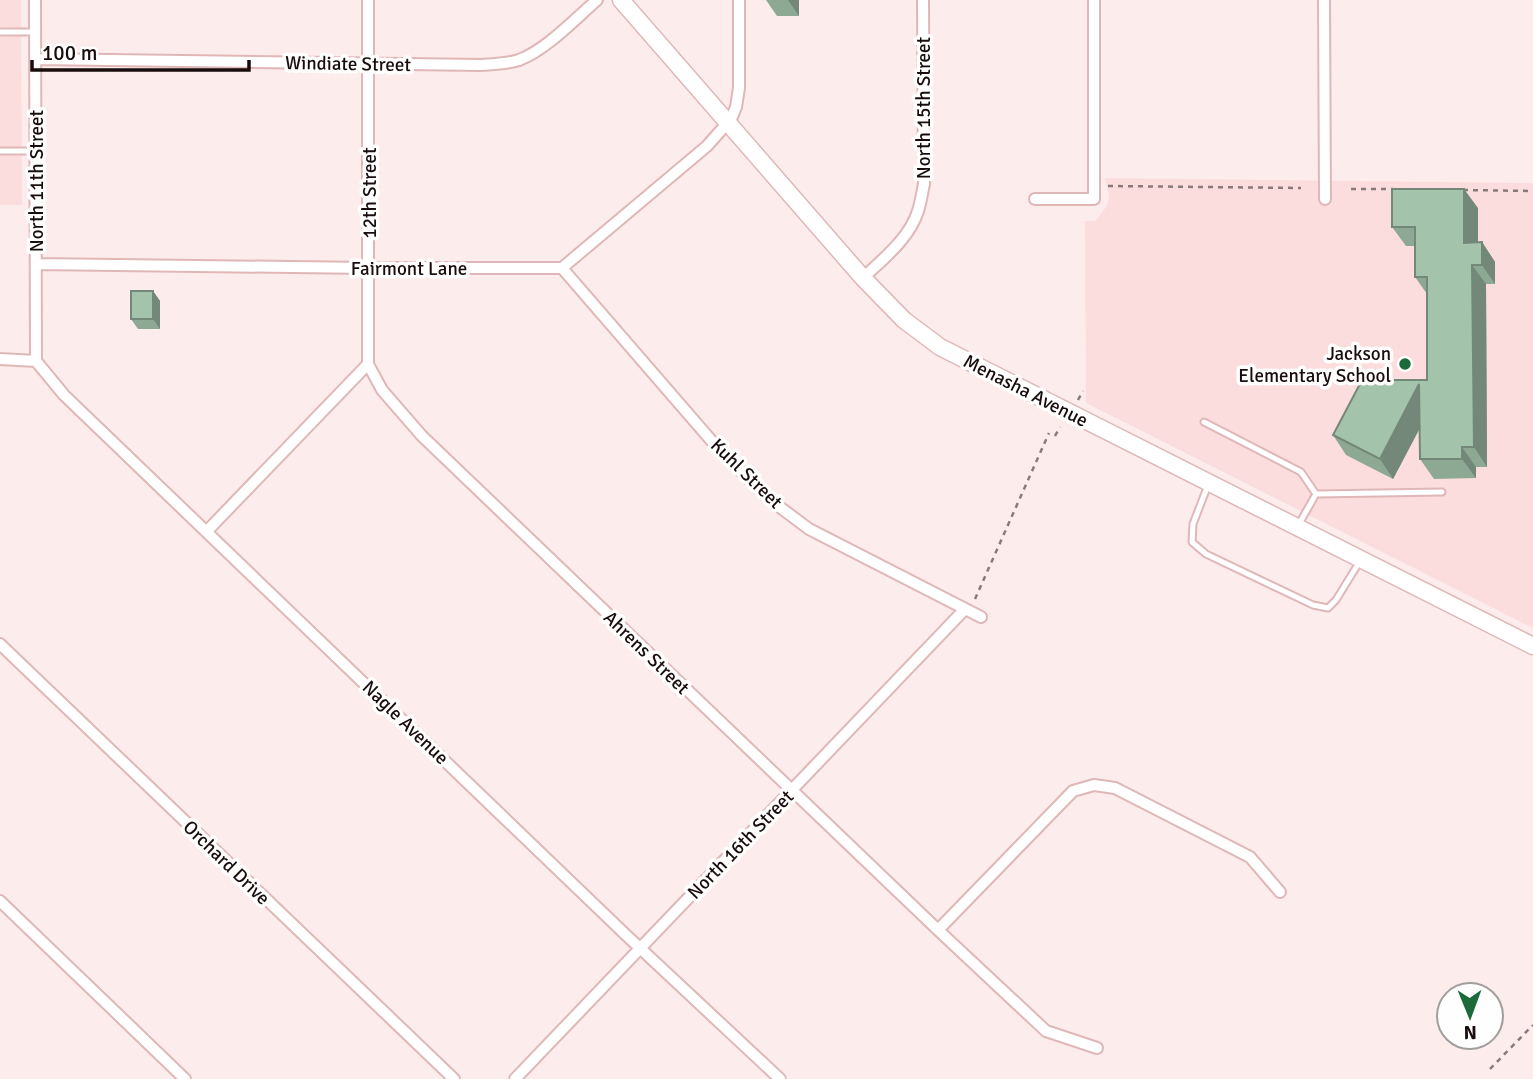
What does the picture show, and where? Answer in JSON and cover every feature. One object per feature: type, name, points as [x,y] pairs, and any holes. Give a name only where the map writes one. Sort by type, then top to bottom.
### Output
[{"type":"street","name":"North 11th Street","points":[[35,0],[36,361]]},
{"type":"street","name":"12th Street","points":[[368,0],[368,364]]},
{"type":"street","name":"Windiate Street","points":[[36,59],[481,65],[507,63],[533,53],[597,0]]},
{"type":"street","name":"Menasha Avenue","points":[[621,0],[863,278],[904,320],[940,346],[1533,646]]},
{"type":"street","points":[[562,268],[707,146],[728,123],[737,107],[739,88],[739,0]]},
{"type":"street","name":"North 15th Street","points":[[863,278],[894,249],[907,233],[918,212],[924,184],[923,0]]},
{"type":"street","points":[[1035,199],[1094,198],[1094,0]]},
{"type":"street","points":[[1324,0],[1325,199]]},
{"type":"street","name":"Fairmont Lane","points":[[36,264],[562,268]]},
{"type":"street","name":"Kuhl Street","points":[[562,268],[716,446],[768,497],[810,528],[981,617]]},
{"type":"street","points":[[0,359],[36,361]]},
{"type":"street","name":"Nagle Avenue","points":[[36,361],[64,395],[780,1079]]},
{"type":"street","points":[[207,531],[368,364]]},
{"type":"street","name":"Ahrens Street","points":[[368,364],[382,390],[422,436],[938,930],[1046,1031],[1097,1048]]},
{"type":"street","name":"North 16th Street","points":[[515,1079],[965,609]]},
{"type":"street","name":"Orchard Drive","points":[[0,644],[454,1079]]},
{"type":"street","points":[[938,930],[1073,791],[1094,785],[1115,788],[1250,858],[1280,892]]},
{"type":"street","points":[[0,901],[185,1079]]},
{"type":"lane","points":[[0,32],[35,32]]},
{"type":"lane","points":[[0,151],[36,151]]},
{"type":"lane","points":[[1204,422],[1301,472],[1316,494]]},
{"type":"lane","points":[[1210,482],[1193,524],[1192,542],[1206,554],[1313,605],[1328,608],[1336,600],[1361,559]]},
{"type":"lane","points":[[1316,494],[1442,492]]},
{"type":"lane","points":[[1297,527],[1316,494]]},
{"type":"path","points":[[1108,186],[1301,188]]},
{"type":"path","points":[[1351,189],[1403,189]]},
{"type":"path","points":[[1455,190],[1533,191]]},
{"type":"path","points":[[1078,400],[1083,391]]},
{"type":"path","points":[[1055,436],[1060,427]]},
{"type":"path","points":[[975,599],[1049,433]]},
{"type":"path","points":[[1490,1069],[1533,1025]]},
{"type":"shaded area","points":[[0,0],[21,0],[22,205],[0,205]]},
{"type":"shaded area","points":[[1105,178],[1533,183],[1533,628],[1086,403],[1085,221],[1095,221],[1107,206],[1109,197]]},
{"type":"building","points":[[1392,189],[1464,189],[1464,243],[1482,242],[1482,265],[1472,265],[1474,447],[1462,447],[1462,459],[1420,459],[1419,384],[1380,459],[1333,435],[1362,380],[1427,380],[1427,277],[1415,277],[1415,227],[1392,227]]},
{"type":"building","points":[[131,291],[153,291],[153,319],[131,319]]},
{"type":"place","name":"Jackson Elementary School","points":[[1405,364]]}]
